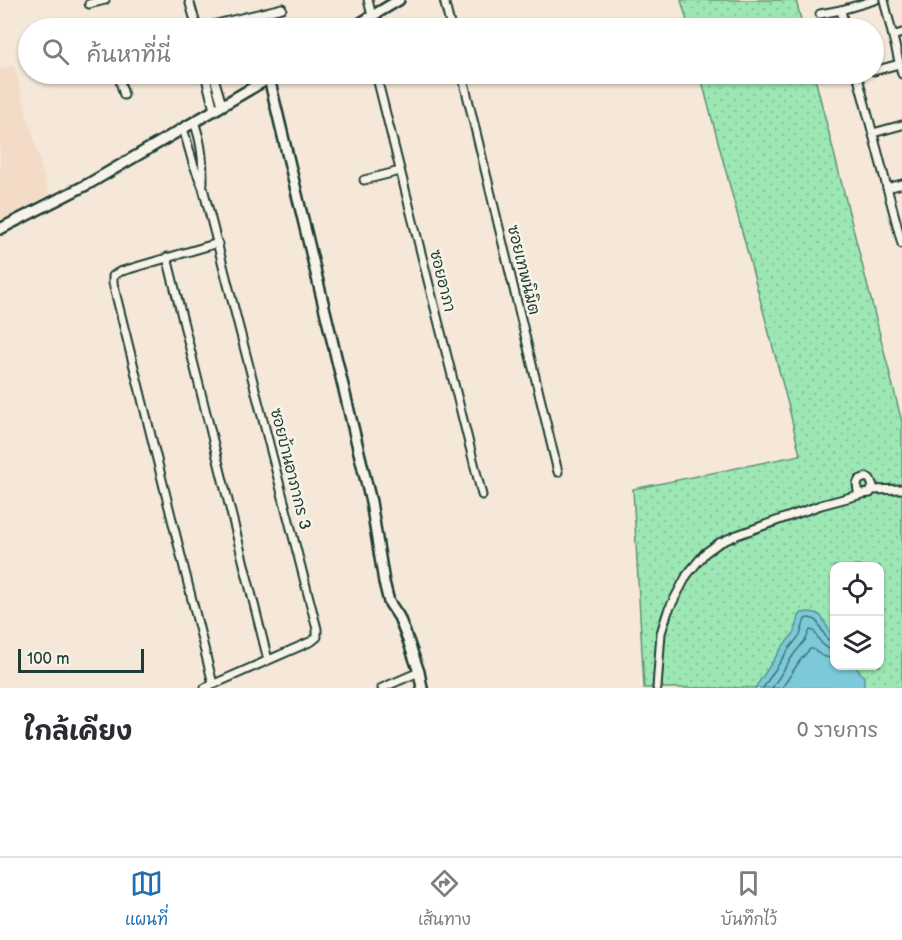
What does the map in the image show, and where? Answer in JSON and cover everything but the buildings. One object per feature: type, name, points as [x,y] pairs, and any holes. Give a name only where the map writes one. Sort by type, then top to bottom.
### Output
[{"type":"street","points":[[89,4],[105,0]]},
{"type":"street","points":[[189,0],[195,18]]},
{"type":"street","points":[[368,0],[372,16],[399,0]]},
{"type":"street","points":[[444,0],[448,18]]},
{"type":"street","points":[[820,14],[875,0]]},
{"type":"street","points":[[884,0],[902,74]]},
{"type":"street","points":[[240,18],[282,8]]},
{"type":"street","points":[[841,10],[843,18]]},
{"type":"street","points":[[893,36],[902,33]]},
{"type":"street","points":[[884,68],[899,64]]},
{"type":"street","points":[[121,84],[124,95]]},
{"type":"street","points":[[209,84],[218,108]]},
{"type":"street","points":[[214,84],[218,108]]},
{"type":"street","points":[[0,229],[90,183],[258,84]]},
{"type":"street","points":[[274,84],[369,491],[389,602],[399,617],[409,643],[422,688]]},
{"type":"street","name":"ซอยอาภา","points":[[378,84],[482,495]]},
{"type":"street","name":"ซอยเทพนิมิต","points":[[464,84],[558,472]]},
{"type":"street","points":[[861,84],[902,244]]},
{"type":"street","name":"ซอยบ้านอาภากร 3","points":[[194,122],[200,137],[203,188]]},
{"type":"street","points":[[873,133],[902,125]]},
{"type":"street","name":"ซอยบ้านอาภากร 3","points":[[183,128],[218,243],[317,629],[317,637],[312,641],[206,688]]},
{"type":"street","points":[[364,180],[400,171]]},
{"type":"street","points":[[887,188],[902,184]]},
{"type":"street","points":[[213,684],[112,283],[113,276],[119,272],[218,243]]},
{"type":"street","points":[[168,257],[268,660]]},
{"type":"street","points":[[862,494],[857,488],[857,483],[862,478],[866,477],[873,482],[872,490]]},
{"type":"street","points":[[657,688],[661,633],[668,611],[687,575],[705,553],[736,535],[821,505],[866,494],[872,490],[902,489]]},
{"type":"street","points":[[382,688],[419,672]]},
{"type":"shaded area","points":[[14,66],[49,195],[0,222],[0,69]]},
{"type":"green space","points":[[681,0],[796,0],[800,18],[686,18]]},
{"type":"green space","points":[[703,84],[817,84],[902,422],[902,688],[644,688],[633,489],[800,455]]},
{"type":"water","points":[[802,613],[816,613],[821,616],[830,632],[830,670],[858,670],[864,677],[864,688],[755,688],[795,632]]}]
